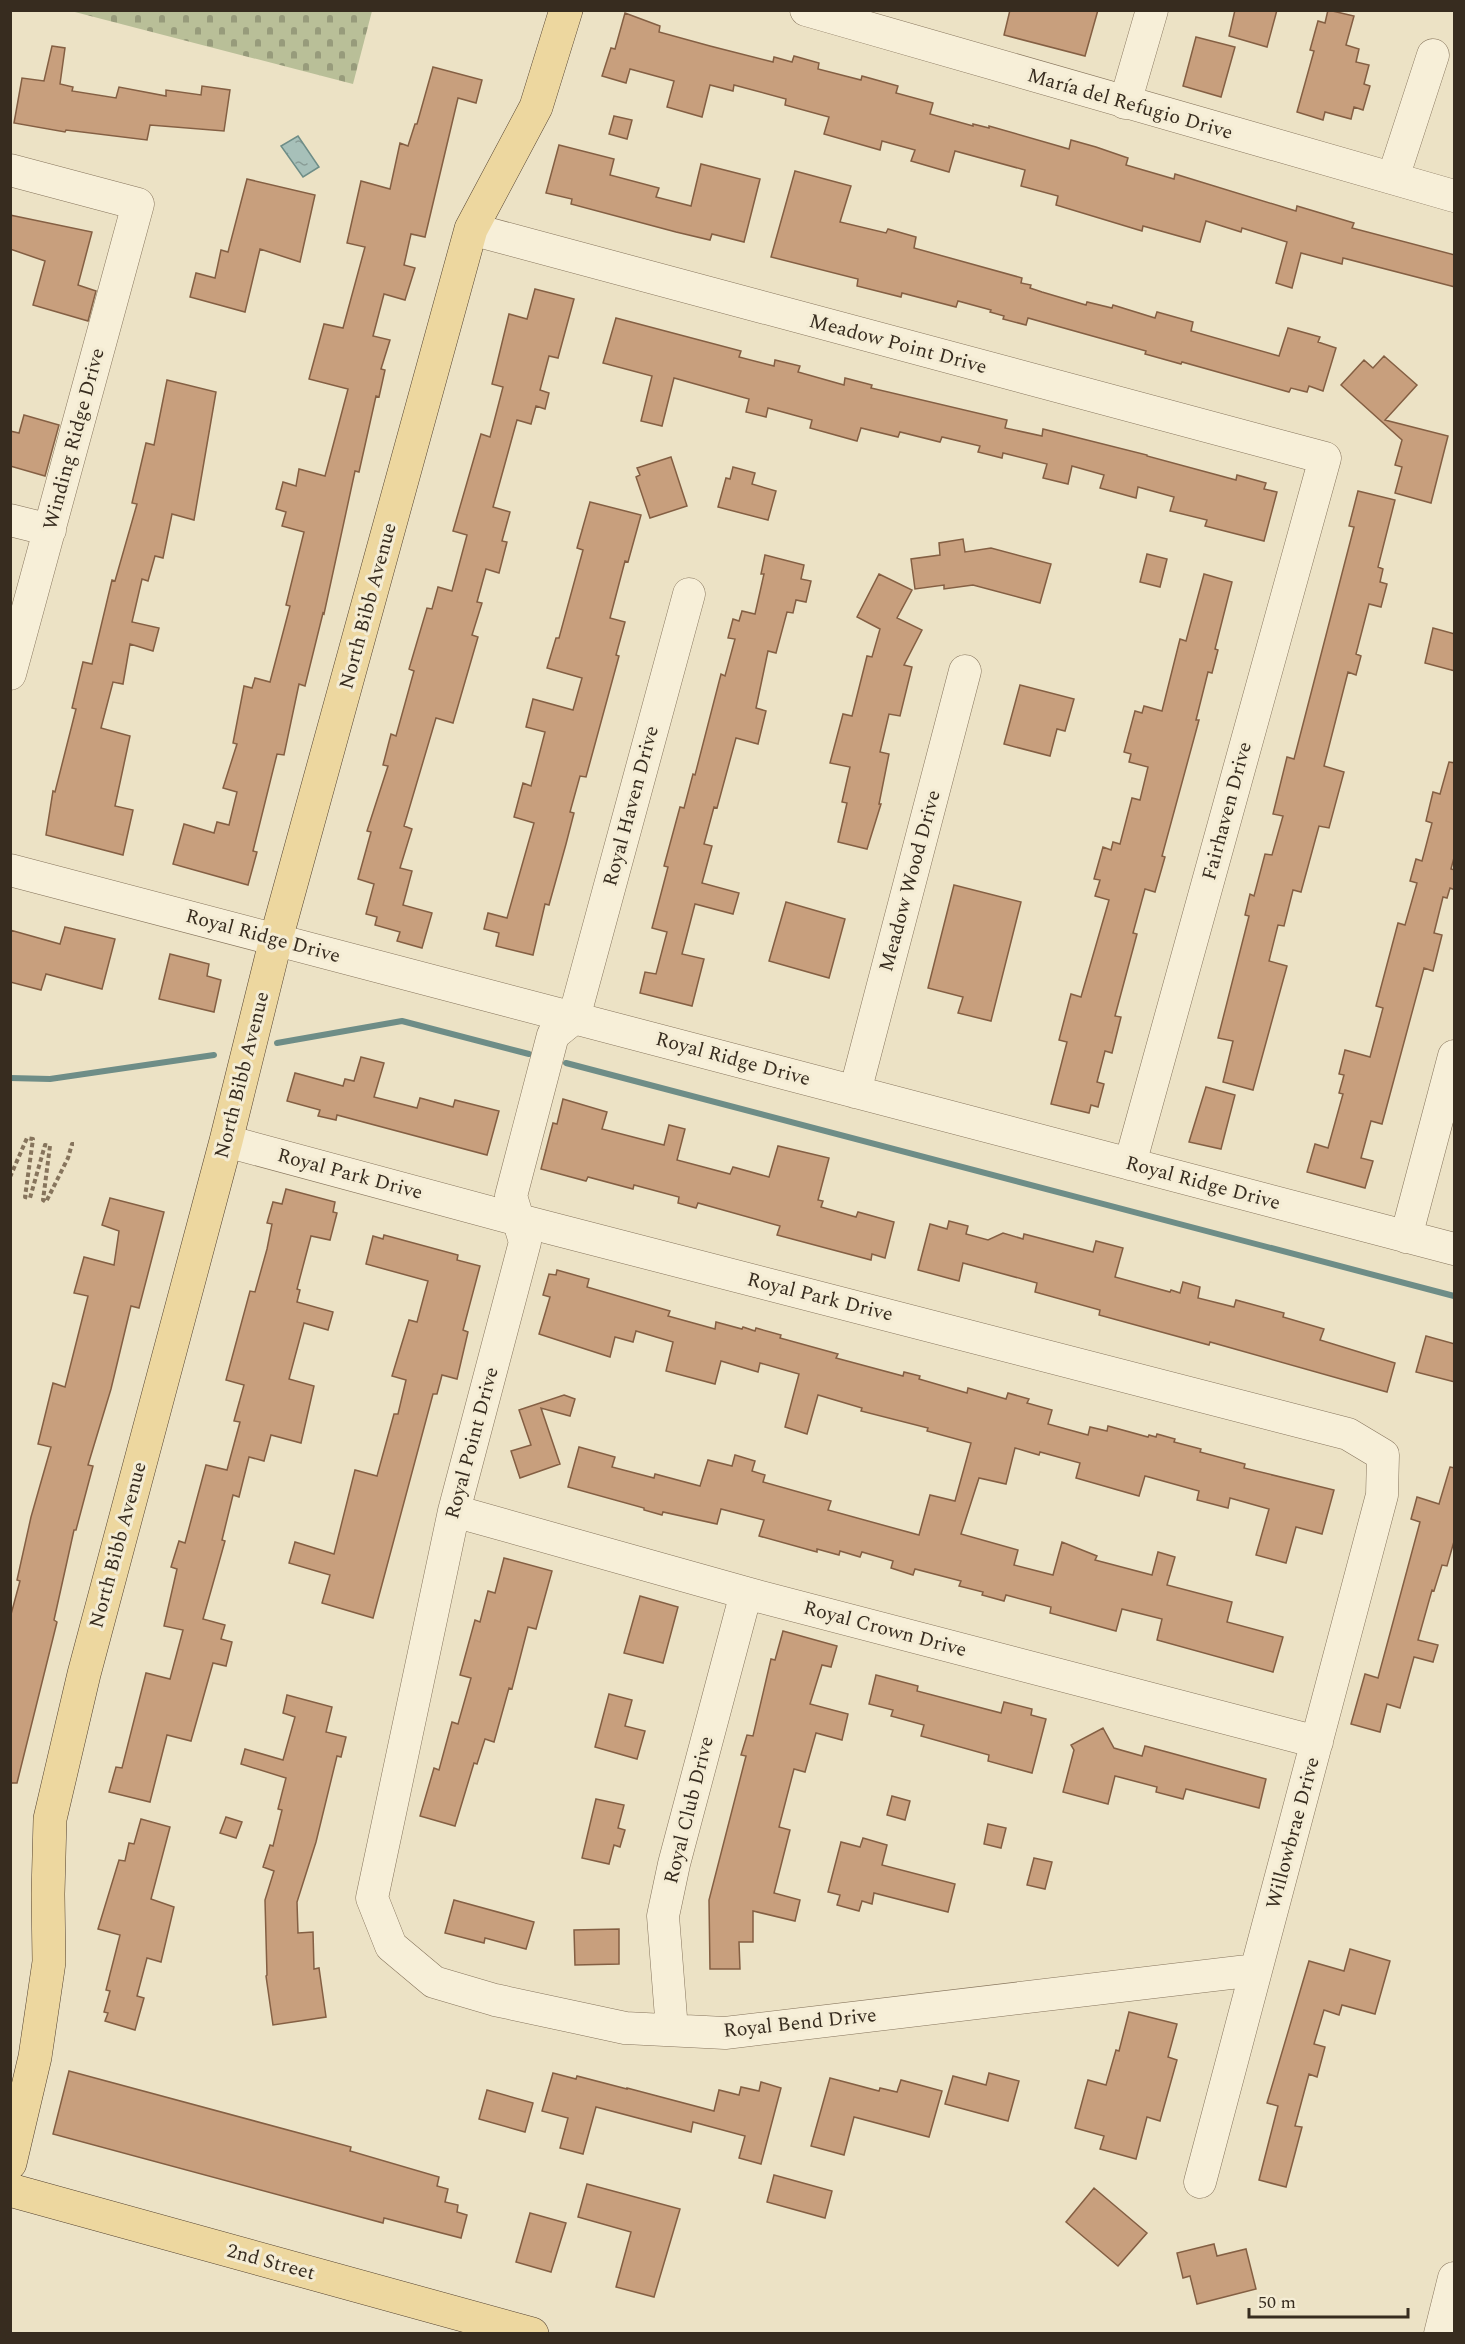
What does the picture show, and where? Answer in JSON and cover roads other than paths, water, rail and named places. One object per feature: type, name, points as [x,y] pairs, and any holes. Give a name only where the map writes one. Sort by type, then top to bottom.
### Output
[{"type":"main road","name":"North Bibb Avenue","points":[[10,2163],[35,2057],[49,1962],[50,1819],[84,1674],[276,939],[471,229],[536,107],[566,10]]},
{"type":"main road","name":"2nd Street","points":[[10,2190],[495,2329],[532,2334]]},
{"type":"street","name":"María del Refugio Drive","points":[[807,10],[859,17],[1125,103],[1455,196]]},
{"type":"street","points":[[1125,103],[1152,10]]},
{"type":"street","points":[[1393,178],[1434,55]]},
{"type":"street","name":"Winding Ridge Drive","points":[[10,170],[138,204],[10,674]]},
{"type":"street","name":"Meadow Point Drive","points":[[471,229],[1325,458]]},
{"type":"street","name":"Fairhaven Drive","points":[[1130,1164],[1325,458]]},
{"type":"street","points":[[10,520],[50,530]]},
{"type":"street","name":"Royal Haven Drive","points":[[574,1018],[688,594]]},
{"type":"street","name":"Meadow Wood Drive","points":[[855,1092],[965,671]]},
{"type":"street","name":"Royal Ridge Drive","points":[[10,870],[1455,1249]]},
{"type":"street","name":"Royal Point Drive","points":[[376,1882],[454,1511],[525,1242],[511,1196],[553,1035],[574,1018]]},
{"type":"street","points":[[1406,1237],[1455,1056]]},
{"type":"street","name":"Royal Park Drive","points":[[225,1141],[519,1220],[1348,1434],[1383,1455],[1383,1483]]},
{"type":"street","name":"Willowbrae Drive","points":[[1200,2182],[1382,1496],[1383,1483]]},
{"type":"street","name":"Royal Crown Drive","points":[[454,1511],[746,1593],[1317,1742]]},
{"type":"street","name":"Royal Club Drive","points":[[672,2030],[663,1916],[674,1864],[746,1593]]},
{"type":"street","name":"Royal Bend Drive","points":[[376,1882],[372,1898],[391,1946],[434,1982],[495,2000],[625,2028],[725,2033],[1256,1970]]},
{"type":"street","points":[[1440,2334],[1455,2278]]},
{"type":"water","points":[[298,136],[319,167],[303,177],[281,146]]},
{"type":"waterway","points":[[277,1043],[402,1021],[529,1054]]},
{"type":"waterway","points":[[10,1078],[50,1079],[214,1055]]},
{"type":"waterway","points":[[566,1063],[1454,1296]]}]
